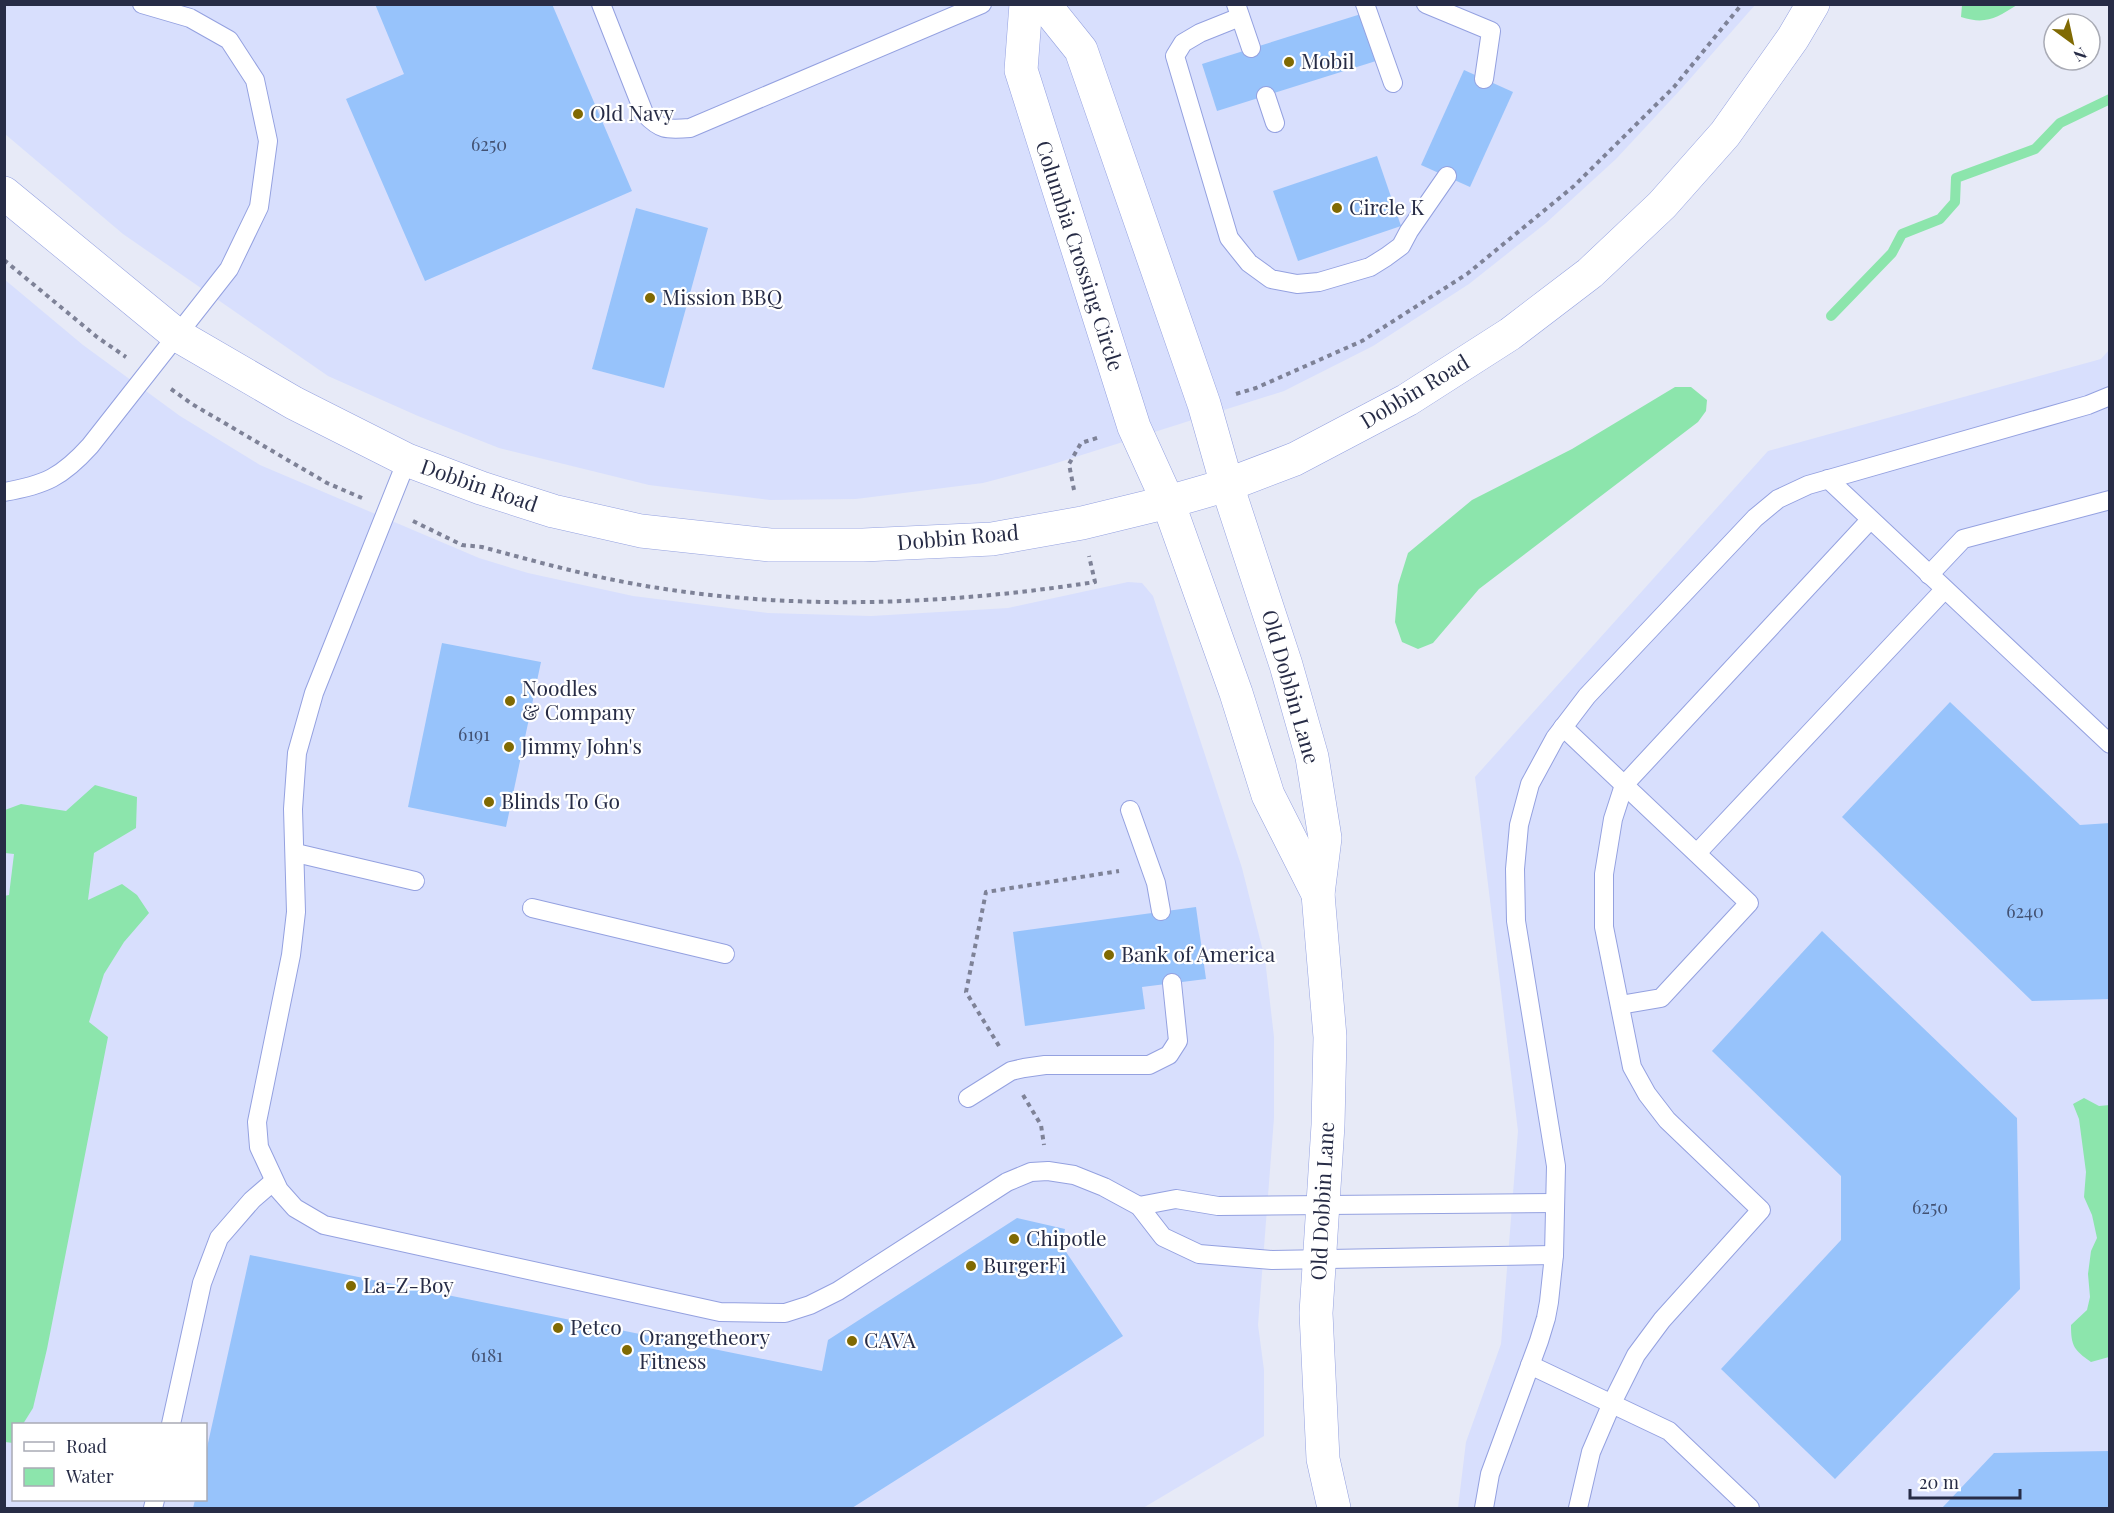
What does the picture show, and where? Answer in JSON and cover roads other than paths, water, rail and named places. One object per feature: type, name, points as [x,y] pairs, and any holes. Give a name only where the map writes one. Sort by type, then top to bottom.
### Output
[{"type":"street","name":"Columbia Crossing Circle","points":[[1026,4],[1021,70],[1134,427],[1168,502]]},
{"type":"street","points":[[1044,4],[1081,50],[1204,404],[1227,485]]},
{"type":"street","name":"Dobbin Road","points":[[4,193],[177,335],[294,403],[407,460],[481,488],[553,511],[641,531],[770,545],[863,545],[992,539],[1082,523],[1168,502],[1227,485],[1295,459],[1407,400],[1510,334],[1590,273],[1662,205],[1725,134],[1793,38],[1813,4]]},
{"type":"street","name":"Old Dobbin Lane","points":[[1227,485],[1287,665],[1312,757],[1325,838],[1318,894],[1330,1037],[1328,1125],[1316,1313],[1323,1459],[1334,1509]]},
{"type":"street","name":"Old Dobbin Lane","points":[[1168,502],[1236,693],[1268,795],[1318,894]]},
{"type":"lane","points":[[4,492],[28,488],[51,480],[71,467],[90,446],[229,269],[259,207],[268,141],[255,80],[229,40],[190,18],[142,4]]},
{"type":"lane","points":[[601,4],[644,113],[657,126],[670,130],[690,128],[982,4]]},
{"type":"lane","points":[[1365,4],[1393,83]]},
{"type":"lane","points":[[1426,4],[1491,31],[1484,79]]},
{"type":"lane","points":[[1251,48],[1238,11],[1183,43],[1175,56],[1229,238],[1249,263],[1271,279],[1297,284],[1319,282],[1370,267],[1401,246],[1447,177]]},
{"type":"lane","points":[[1266,96],[1275,123]]},
{"type":"lane","points":[[1484,1509],[1490,1474],[1530,1365],[1550,1302],[1554,1255],[1556,1166],[1516,921],[1515,869],[1519,825],[1530,784],[1563,727],[1587,696],[1755,518],[1778,499],[1808,485],[2088,405],[2109,396]]},
{"type":"lane","points":[[407,460],[314,693],[297,753],[293,809],[296,912],[291,955],[257,1122],[259,1147],[274,1181],[279,1190],[296,1208],[324,1225],[720,1312],[754,1314],[785,1313],[810,1305],[838,1291],[1007,1182],[1031,1172],[1074,1174],[1104,1187],[1139,1206],[1163,1237],[1199,1254],[1249,1260],[1554,1255]]},
{"type":"lane","points":[[1828,479],[2109,744]]},
{"type":"lane","points":[[1929,575],[1963,539],[2109,500]]},
{"type":"lane","points":[[1578,1509],[1591,1452],[1636,1355],[1662,1320],[1761,1210],[1667,1120],[1647,1094],[1632,1067],[1604,927],[1604,874],[1612,819],[1624,784],[1870,520]]},
{"type":"lane","points":[[1697,853],[1944,590]]},
{"type":"lane","points":[[1563,727],[1749,903],[1661,998],[1620,1005]]},
{"type":"lane","points":[[1130,810],[1156,883],[1161,911]]},
{"type":"lane","points":[[296,853],[415,881]]},
{"type":"lane","points":[[532,908],[724,954]]},
{"type":"lane","points":[[968,1098],[1011,1071],[1024,1068],[1045,1065],[1149,1065],[1169,1055],[1178,1041],[1172,983]]},
{"type":"lane","points":[[171,1423],[202,1283],[219,1238],[252,1200],[274,1181]]},
{"type":"lane","points":[[1139,1206],[1176,1198],[1218,1206],[1555,1203]]},
{"type":"lane","points":[[1530,1365],[1669,1431],[1750,1509]]},
{"type":"water","points":[[1962,4],[2017,5],[1997,17],[1977,20],[1961,17]]},
{"type":"water","points":[[1675,387],[1691,387],[1707,400],[1706,411],[1698,422],[1479,589],[1433,643],[1418,649],[1402,642],[1395,622],[1398,585],[1408,553],[1472,500],[1572,449]]},
{"type":"water","points":[[95,785],[137,797],[136,828],[94,853],[88,900],[122,884],[137,895],[149,913],[124,942],[104,974],[89,1022],[108,1037],[47,1349],[33,1408],[24,1423],[12,1423],[12,1443],[5,1442],[4,896],[9,895],[14,854],[5,853],[5,810],[21,804],[66,811]]},
{"type":"water","points":[[2084,1098],[2099,1106],[2110,1105],[2109,1357],[2091,1362],[2075,1347],[2071,1332],[2071,1325],[2087,1310],[2090,1297],[2088,1274],[2091,1251],[2097,1238],[2092,1215],[2084,1197],[2086,1172],[2079,1119],[2073,1104]]},
{"type":"waterway","points":[[1831,316],[1892,253],[1902,234],[1940,219],[1955,202],[1956,178],[2035,149],[2060,123],[2110,99]]},
{"type":"place","name":"Mobil","points":[[1289,62]]},
{"type":"place","name":"Old Navy","points":[[578,114]]},
{"type":"place","name":"Circle K","points":[[1337,208]]},
{"type":"place","name":"Mission BBQ","points":[[650,298]]},
{"type":"place","name":"Noodles & Company","points":[[510,701]]},
{"type":"place","name":"Jimmy John's","points":[[509,747]]},
{"type":"place","name":"Blinds To Go","points":[[489,802]]},
{"type":"place","name":"Bank of America","points":[[1109,955]]},
{"type":"place","name":"Chipotle","points":[[1014,1239]]},
{"type":"place","name":"BurgerFi","points":[[971,1266]]},
{"type":"place","name":"La-Z-Boy","points":[[351,1286]]},
{"type":"place","name":"Petco","points":[[558,1328]]},
{"type":"place","name":"CAVA","points":[[852,1341]]},
{"type":"place","name":"Orangetheory Fitness","points":[[627,1350]]}]
